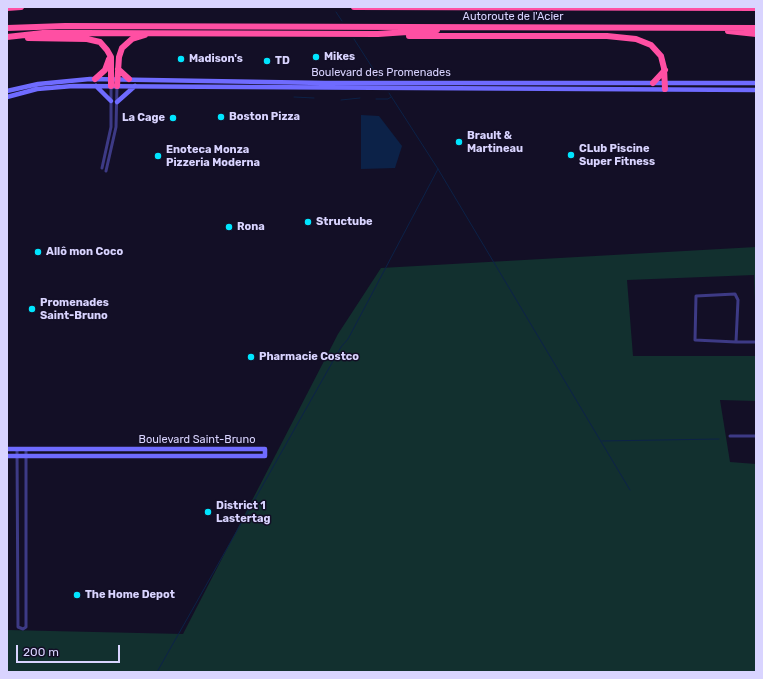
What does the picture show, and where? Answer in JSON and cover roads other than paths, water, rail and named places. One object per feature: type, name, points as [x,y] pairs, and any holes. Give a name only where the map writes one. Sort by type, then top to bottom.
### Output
[{"type":"highway","points":[[7,8],[21,7]]},
{"type":"highway","name":"Autoroute de l'Acier","points":[[354,7],[756,8]]},
{"type":"highway","name":"Autoroute de l'Acier","points":[[7,28],[65,26],[756,28]]},
{"type":"highway","points":[[378,34],[471,27]]},
{"type":"highway","points":[[690,27],[756,34]]},
{"type":"highway","points":[[7,37],[43,33],[378,34],[428,36],[624,37],[642,40],[652,46],[660,56],[665,70],[665,86]]},
{"type":"highway","points":[[114,83],[118,69],[119,54],[124,44],[134,38],[151,34]]},
{"type":"highway","points":[[7,37],[92,40],[103,45],[109,53],[112,61],[114,83]]},
{"type":"highway","points":[[96,79],[106,68],[109,53]]},
{"type":"highway","points":[[118,69],[129,80]]},
{"type":"highway","points":[[653,83],[665,70]]},
{"type":"street","name":"Boulevard des Promenades","points":[[7,91],[38,84],[96,79],[135,86],[665,86],[756,83]]},
{"type":"street","name":"Boulevard des Promenades","points":[[7,97],[48,88],[96,86],[129,80],[325,83],[653,83],[665,86],[756,90]]},
{"type":"street","points":[[102,168],[111,129],[111,101],[114,83]]},
{"type":"street","points":[[106,171],[116,127],[117,102],[114,83]]},
{"type":"street","points":[[96,86],[111,101]]},
{"type":"street","points":[[117,102],[135,86]]},
{"type":"street","points":[[736,342],[738,300],[735,294],[696,296],[695,340],[736,342],[756,342]]},
{"type":"street","points":[[730,436],[756,436]]},
{"type":"street","name":"Boulevard Saint-Bruno","points":[[7,449],[265,449],[265,456],[7,456]]},
{"type":"street","points":[[17,449],[18,626],[21,629],[26,627],[26,449]]},
{"type":"street","points":[[249,449],[249,456]]},
{"type":"street","points":[[18,561],[26,560]]},
{"type":"water","points":[[361,115],[379,116],[402,146],[395,168],[361,169]]},
{"type":"waterway","points":[[336,12],[342,21]]},
{"type":"waterway","points":[[354,39],[379,78]]},
{"type":"waterway","points":[[389,93],[438,169],[630,490]]},
{"type":"waterway","points":[[294,97],[314,98]]},
{"type":"waterway","points":[[376,99],[388,99],[391,97]]},
{"type":"waterway","points":[[341,100],[360,98]]},
{"type":"waterway","points":[[157,672],[341,347],[348,339],[438,169]]},
{"type":"waterway","points":[[602,441],[719,439]]},
{"type":"place","name":"Mikes","points":[[316,57]]},
{"type":"place","name":"Madison's","points":[[181,59]]},
{"type":"place","name":"TD","points":[[267,61]]},
{"type":"place","name":"Boston Pizza","points":[[221,117]]},
{"type":"place","name":"La Cage","points":[[173,118]]},
{"type":"place","name":"Brault & Martineau","points":[[459,142]]},
{"type":"place","name":"CLub Piscine Super Fitness","points":[[571,155]]},
{"type":"place","name":"Enoteca Monza Pizzeria Moderna","points":[[158,156]]},
{"type":"place","name":"Structube","points":[[308,222]]},
{"type":"place","name":"Rona","points":[[229,227]]},
{"type":"place","name":"Allô mon Coco","points":[[38,252]]},
{"type":"place","name":"Promenades Saint-Bruno","points":[[32,309]]},
{"type":"place","name":"Pharmacie Costco","points":[[251,357]]},
{"type":"place","name":"District 1 Lastertag","points":[[208,512]]},
{"type":"place","name":"The Home Depot","points":[[77,595]]}]
